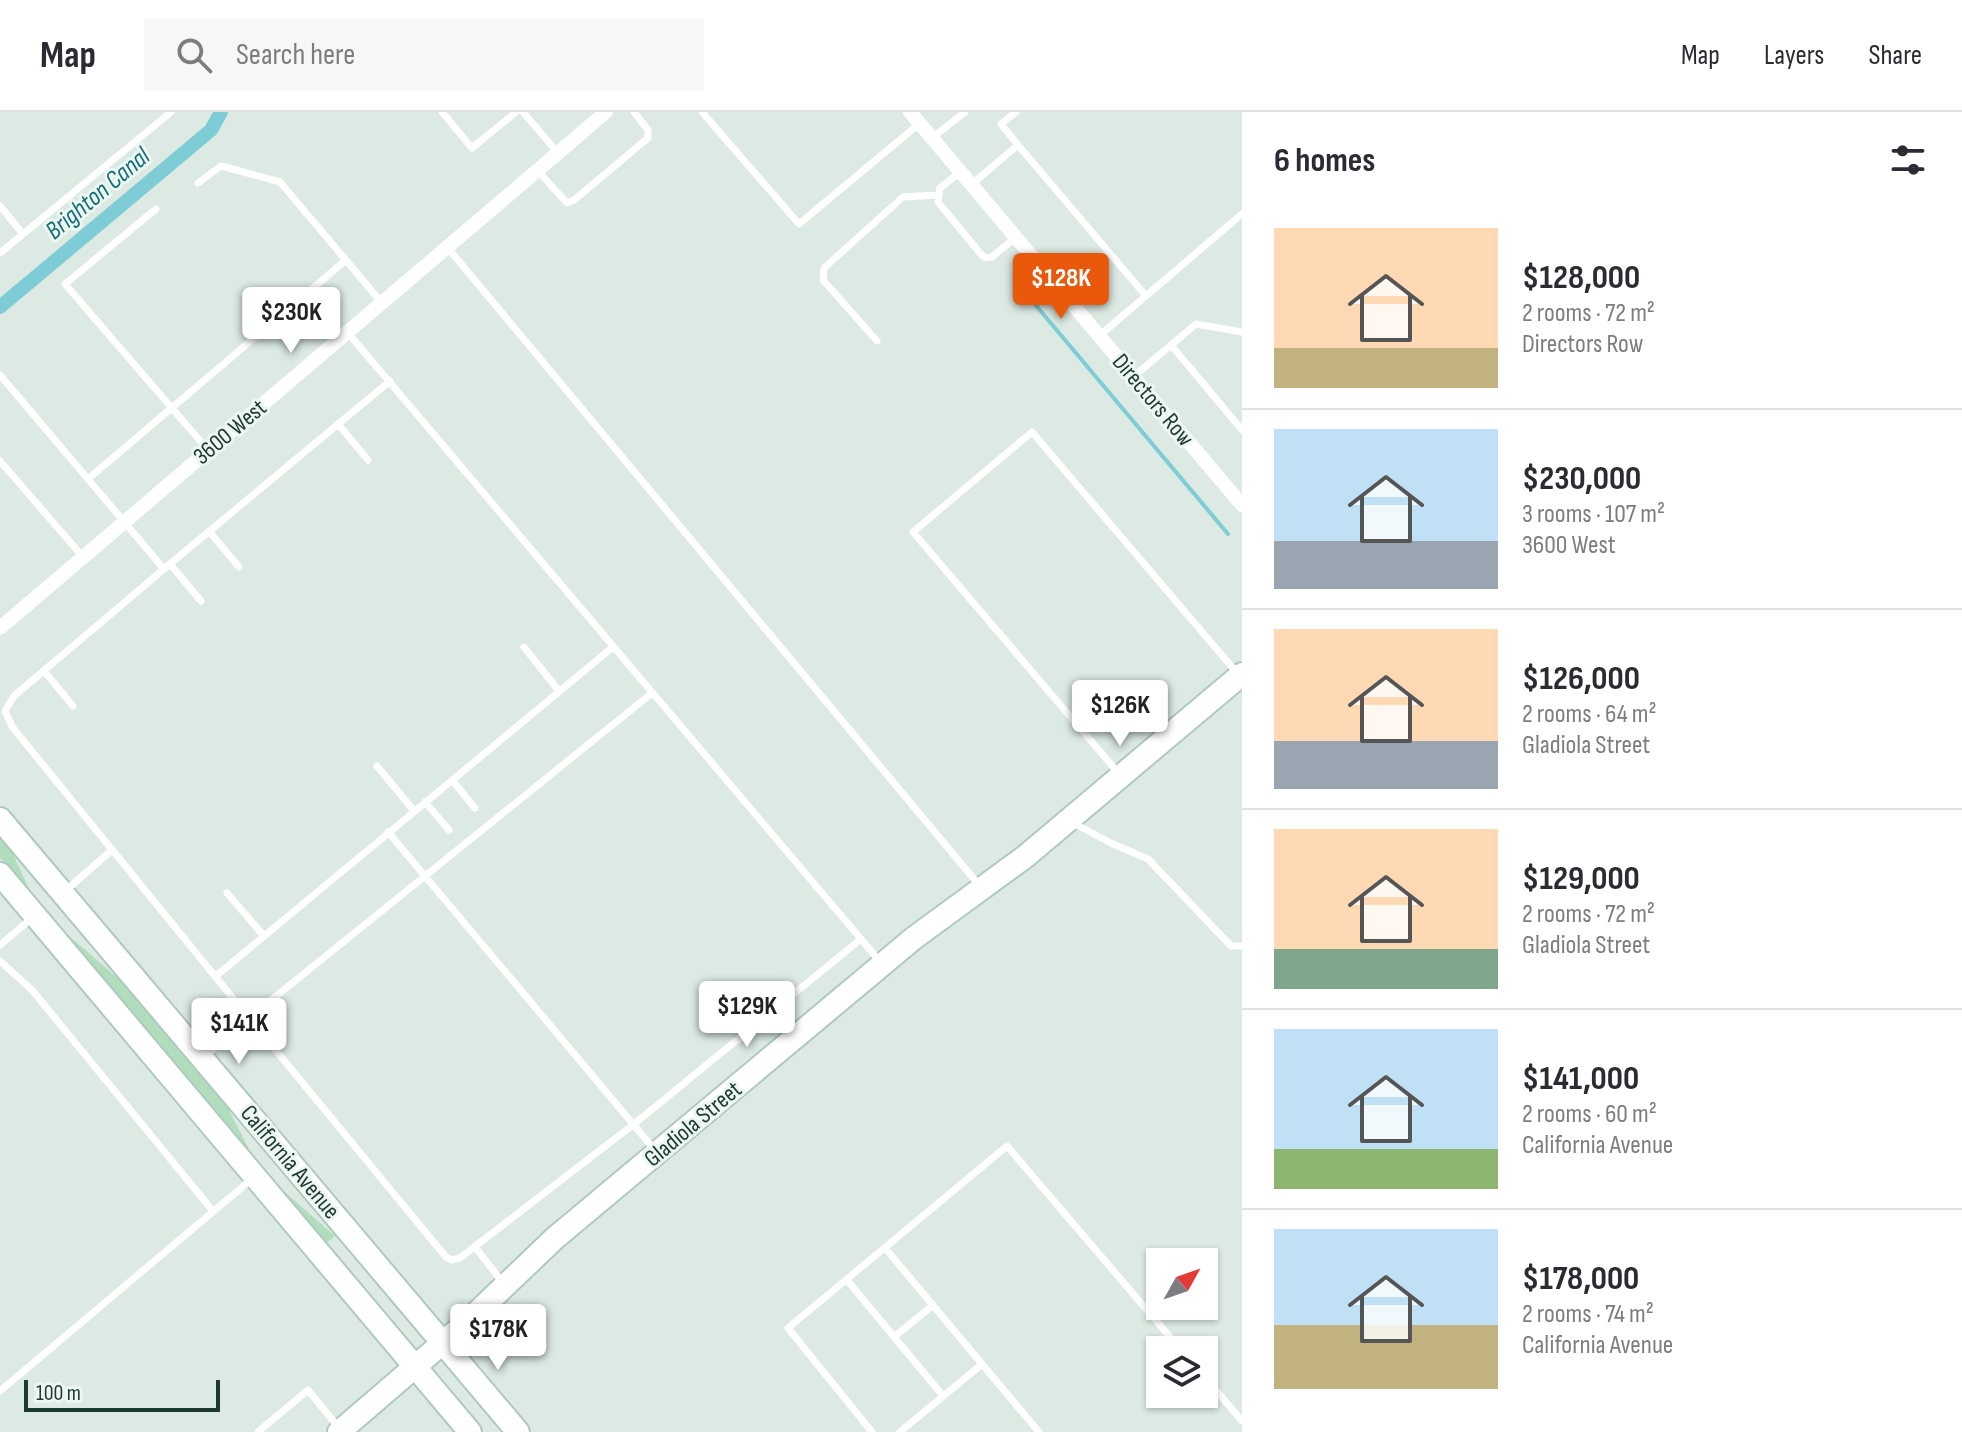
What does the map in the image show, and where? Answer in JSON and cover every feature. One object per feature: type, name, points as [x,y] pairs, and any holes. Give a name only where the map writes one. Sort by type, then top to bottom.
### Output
[{"type":"main road","name":"Gladiola Street","points":[[340,1431],[467,1322],[504,1284],[914,938],[1069,820],[1241,675]]},
{"type":"main road","name":"California Avenue","points":[[0,819],[518,1432]]},
{"type":"main road","name":"California Avenue","points":[[0,874],[470,1432]]},
{"type":"main road","points":[[34,916],[62,893]]},
{"type":"main road","points":[[254,1176],[282,1152]]},
{"type":"street","name":"3600 West","points":[[0,628],[606,112]]},
{"type":"street","name":"Directors Row","points":[[914,118],[1241,502]]},
{"type":"lane","points":[[0,253],[171,112]]},
{"type":"lane","points":[[442,112],[472,148],[516,112]]},
{"type":"lane","points":[[523,112],[558,153]]},
{"type":"lane","points":[[537,170],[567,203],[574,200],[648,138],[648,130],[634,112]]},
{"type":"lane","points":[[702,112],[799,224],[914,118]]},
{"type":"lane","points":[[932,138],[965,112]]},
{"type":"lane","points":[[1016,112],[1001,124],[1146,296]]},
{"type":"lane","points":[[971,185],[1018,145]]},
{"type":"lane","points":[[198,183],[221,166],[280,182],[382,303]]},
{"type":"lane","points":[[960,172],[940,188],[938,202],[985,258],[992,257],[1016,237]]},
{"type":"lane","points":[[877,341],[823,280],[824,268],[903,197],[937,195]]},
{"type":"lane","points":[[0,206],[23,234]]},
{"type":"lane","points":[[156,209],[65,284],[208,450]]},
{"type":"lane","points":[[1099,336],[1242,214]]},
{"type":"lane","points":[[447,247],[982,889]]},
{"type":"lane","points":[[88,479],[346,260]]},
{"type":"lane","points":[[1133,377],[1196,324],[1242,332]]},
{"type":"lane","points":[[348,332],[882,965]]},
{"type":"lane","points":[[1171,345],[1242,430]]},
{"type":"lane","points":[[0,375],[125,521],[201,601]]},
{"type":"lane","points":[[390,381],[14,696],[5,711],[13,728],[446,1257],[452,1260],[460,1258],[475,1247],[634,1124],[861,939]]},
{"type":"lane","points":[[338,424],[368,460]]},
{"type":"lane","points":[[1121,777],[913,532],[1032,432],[1241,675]]},
{"type":"lane","points":[[0,461],[83,557]]},
{"type":"lane","points":[[209,531],[239,567]]},
{"type":"lane","points":[[524,647],[559,691]]},
{"type":"lane","points":[[216,976],[613,647]]},
{"type":"lane","points":[[44,671],[73,706]]},
{"type":"lane","points":[[202,1059],[652,693]]},
{"type":"lane","points":[[377,766],[414,811]]},
{"type":"lane","points":[[452,780],[475,808]]},
{"type":"lane","points":[[425,802],[449,830]]},
{"type":"lane","points":[[1069,820],[1148,859],[1231,946],[1242,946]]},
{"type":"lane","points":[[388,832],[657,1154]]},
{"type":"lane","points":[[62,893],[112,850]]},
{"type":"lane","points":[[227,893],[263,935]]},
{"type":"lane","points":[[0,945],[34,916]]},
{"type":"lane","points":[[0,961],[32,990],[213,1211]]},
{"type":"lane","points":[[872,1432],[788,1328],[1007,1146],[1169,1336]]},
{"type":"lane","points":[[0,1391],[254,1176]]},
{"type":"lane","points":[[475,1247],[504,1284]]},
{"type":"lane","points":[[885,1248],[1039,1432]]},
{"type":"lane","points":[[847,1280],[943,1396]]},
{"type":"lane","points":[[894,1337],[933,1305]]},
{"type":"lane","points":[[900,1432],[982,1364]]},
{"type":"lane","points":[[258,1432],[308,1390],[340,1431]]},
{"type":"lane","points":[[1218,1393],[1242,1421]]},
{"type":"green space","points":[[0,831],[6,839],[31,893],[0,858]]},
{"type":"green space","points":[[60,928],[144,1001],[221,1095],[251,1153]]},
{"type":"green space","points":[[278,1186],[335,1236],[325,1244]]},
{"type":"waterway","name":"Brighton Canal","points":[[0,307],[211,130],[221,112]]},
{"type":"waterway","points":[[1028,296],[1228,534]]}]
